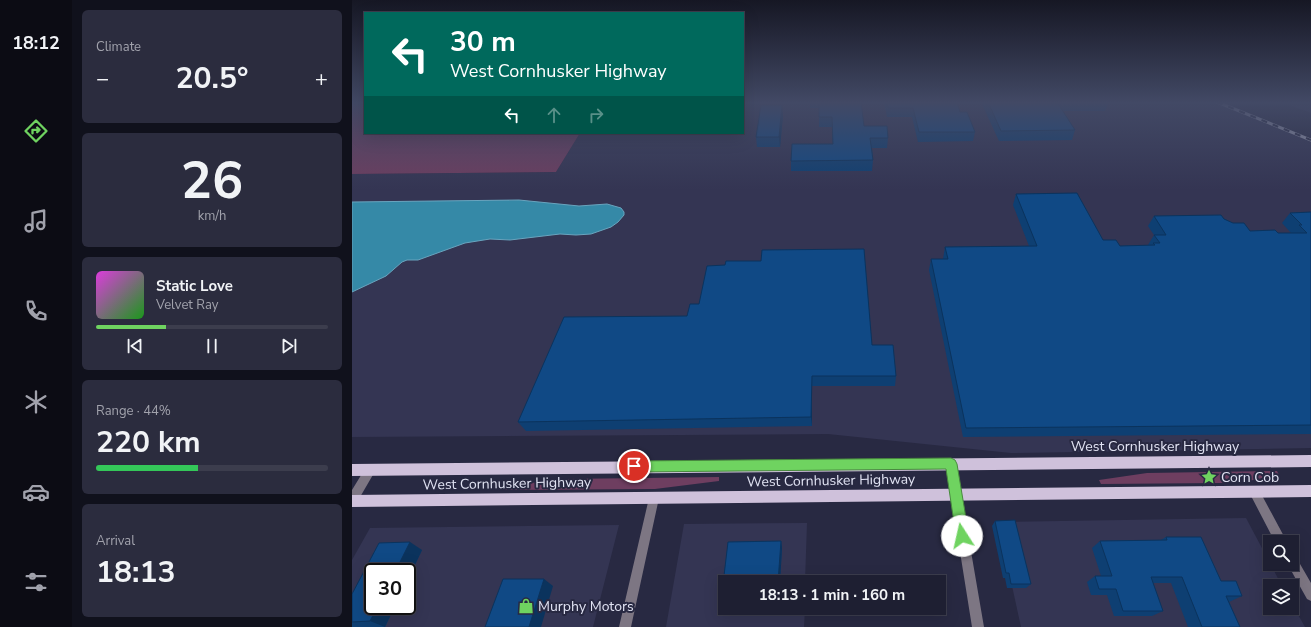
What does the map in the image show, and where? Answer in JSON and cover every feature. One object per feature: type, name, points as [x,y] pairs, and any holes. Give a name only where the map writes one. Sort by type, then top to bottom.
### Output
[{"type":"main road","name":"West Cornhusker Highway","points":[[352,470],[1311,461]]},
{"type":"main road","name":"West Cornhusker Highway","points":[[352,500],[1311,491]]},
{"type":"street","points":[[951,464],[978,627]]},
{"type":"street","points":[[352,500],[370,470]]},
{"type":"street","points":[[1254,492],[1278,535]]},
{"type":"street","points":[[625,627],[654,498]]},
{"type":"street","points":[[1298,571],[1311,595]]},
{"type":"shaded area","points":[[352,131],[364,131],[364,134],[579,134],[556,172],[352,174]]},
{"type":"shaded area","points":[[744,131],[1289,131],[1311,140],[1311,448],[1011,453],[828,434],[352,437],[352,174],[556,172],[579,134],[744,134]]},
{"type":"shaded area","points":[[519,200],[579,206],[607,204],[621,208],[624,215],[611,227],[591,234],[560,234],[510,240],[490,239],[465,243],[418,260],[407,260],[402,262],[386,276],[352,292],[352,202]]},
{"type":"shaded area","points":[[1277,471],[1279,475],[1243,482],[1101,484],[1099,480],[1147,473]]},
{"type":"shaded area","points":[[719,477],[719,481],[655,489],[503,490],[505,486],[565,479]]},
{"type":"shaded area","points":[[1246,518],[1263,550],[1263,571],[1274,571],[1278,579],[1263,579],[1263,615],[1298,615],[1305,627],[1021,627],[998,522]]},
{"type":"shaded area","points":[[807,523],[805,575],[718,575],[718,615],[805,615],[804,627],[666,627],[684,524]]},
{"type":"shaded area","points":[[619,525],[593,627],[352,627],[352,560],[370,528]]},
{"type":"building","points":[[757,131],[780,131],[779,137],[756,137]]},
{"type":"building","points":[[833,131],[887,131],[888,138],[870,138],[873,160],[791,161],[792,144],[833,144]]},
{"type":"building","points":[[919,131],[975,132],[919,132]]},
{"type":"building","points":[[1077,193],[1103,240],[1116,240],[1120,246],[1155,245],[1153,243],[1160,243],[1154,235],[1166,235],[1154,216],[1221,215],[1224,219],[1233,223],[1244,223],[1250,231],[1275,230],[1278,233],[1307,233],[1299,225],[1302,225],[1290,213],[1311,212],[1311,425],[966,428],[931,259],[948,259],[945,247],[1037,246],[1016,194]]},
{"type":"building","points":[[864,249],[872,345],[893,345],[896,376],[812,376],[811,417],[518,422],[564,317],[687,316],[690,304],[699,304],[707,266],[725,265],[726,261],[761,261],[762,250]]},
{"type":"building","points":[[1015,520],[1031,584],[1011,584],[1009,573],[1006,573],[995,521]]},
{"type":"building","points":[[1166,537],[1201,537],[1221,581],[1236,581],[1242,596],[1226,596],[1240,627],[1202,627],[1182,577],[1151,577],[1163,611],[1123,611],[1116,589],[1099,589],[1095,576],[1112,576],[1100,541],[1167,540]]},
{"type":"building","points":[[781,541],[779,575],[724,575],[728,542]]},
{"type":"building","points":[[410,542],[400,563],[368,563],[379,543]]},
{"type":"building","points":[[364,571],[364,615],[373,615],[370,621],[352,622],[352,594]]},
{"type":"building","name":"Murphy Motors","points":[[503,579],[544,579],[529,627],[485,627]]},
{"type":"railway","points":[[1289,131],[1311,140]]},
{"type":"place","name":"Corn Cob","points":[[1209,477]]},
{"type":"place","name":"Murphy Motors","points":[[526,606]]},
{"type":"route","points":[[634,466],[951,464],[962,536]]}]
